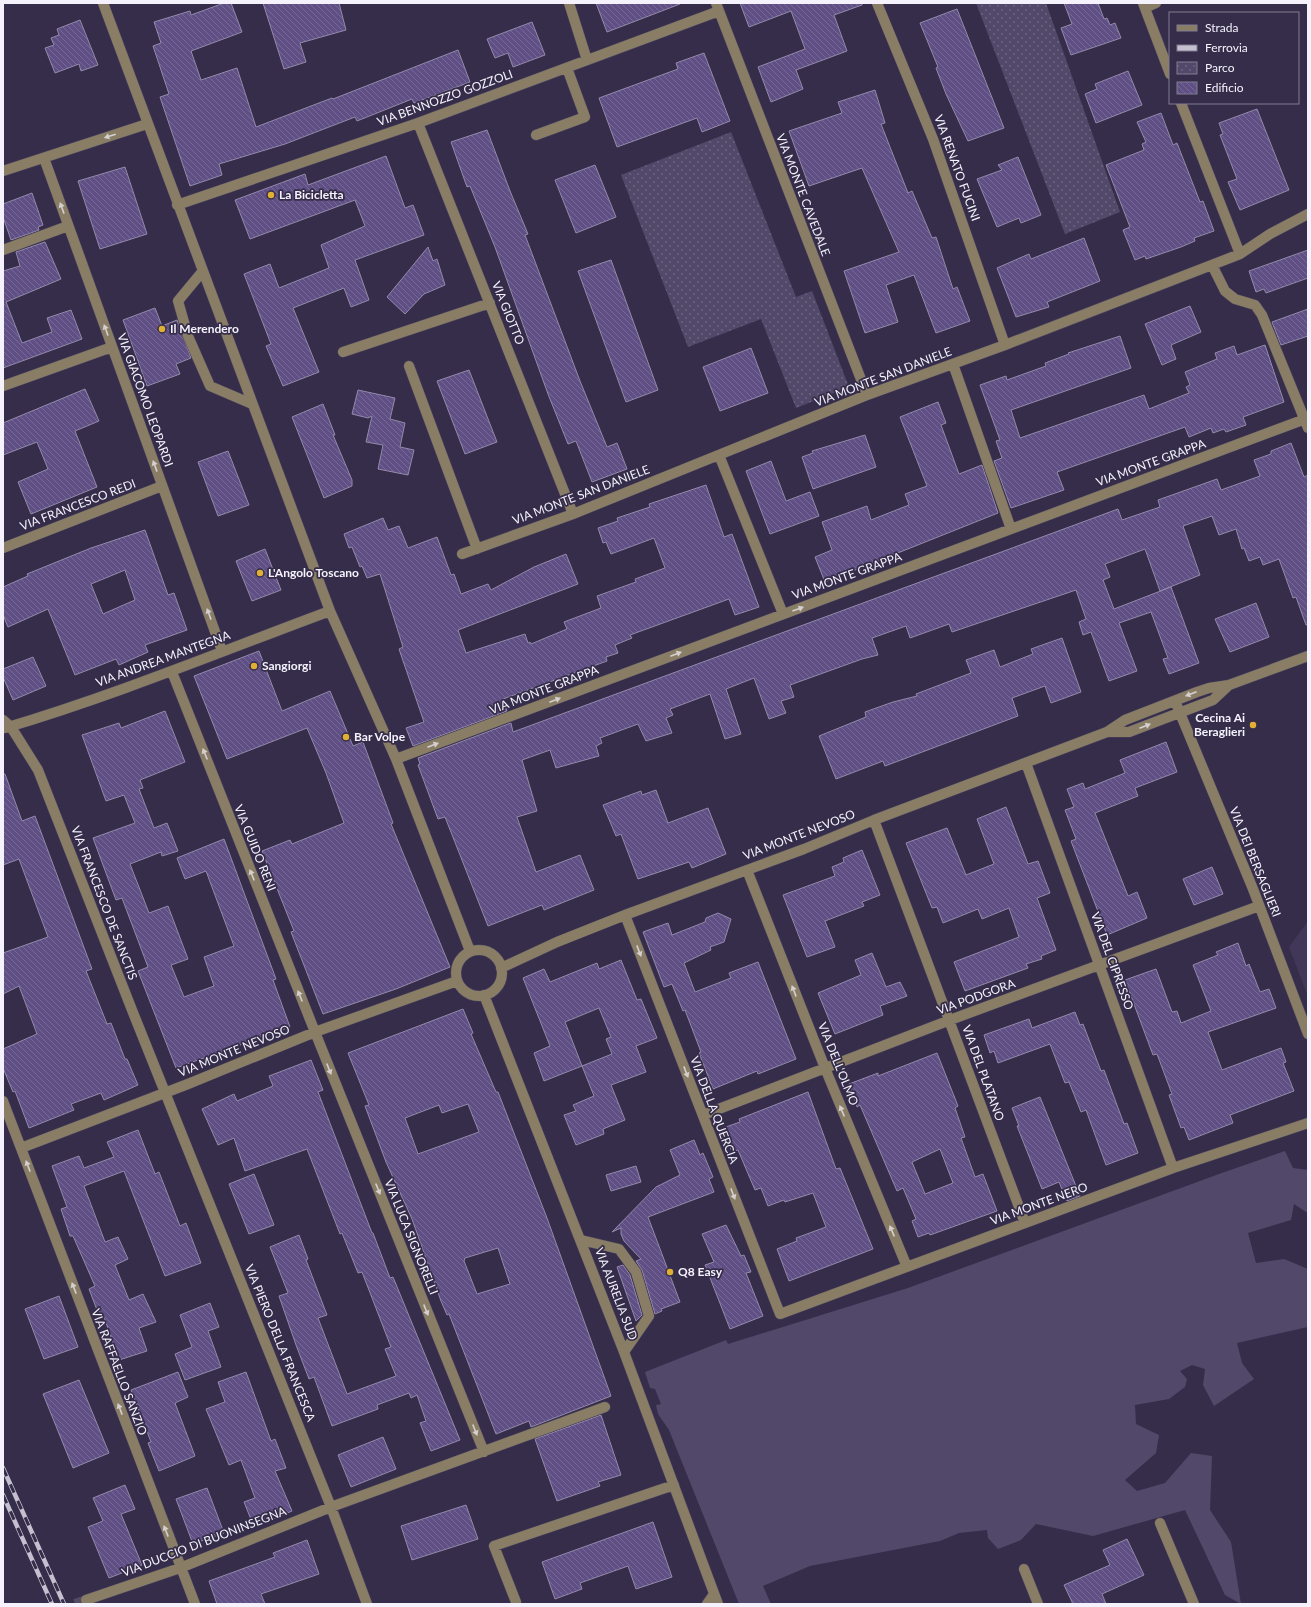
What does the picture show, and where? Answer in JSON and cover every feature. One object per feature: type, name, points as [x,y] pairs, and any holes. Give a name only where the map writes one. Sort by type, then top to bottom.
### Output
[{"type":"street","points":[[103,3],[202,272],[330,611],[396,759],[470,951]]},
{"type":"street","points":[[569,3],[587,60]]},
{"type":"street","name":"VIA RENATO FUCINI","points":[[877,3],[933,139],[1005,345]]},
{"type":"street","points":[[1156,3],[1144,6],[1169,71]]},
{"type":"street","name":"VIA BENNOZZO GOZZOLI","points":[[177,205],[418,122],[567,68],[717,7]]},
{"type":"street","name":"VIA MONTE CAVEDALE","points":[[717,7],[867,395]]},
{"type":"street","points":[[536,135],[585,117],[567,68]]},
{"type":"street","points":[[1181,104],[1240,254]]},
{"type":"street","name":"VIA GIOTTO","points":[[418,122],[573,514]]},
{"type":"street","points":[[3,171],[147,124]]},
{"type":"street","name":"VIA GIACOMO LEOPARDI","points":[[44,158],[222,651]]},
{"type":"street","name":"VIA MONTE SAN DANIELE","points":[[462,554],[573,514],[867,395],[1005,345],[1240,254],[1270,234],[1308,214]]},
{"type":"street","points":[[3,250],[68,226]]},
{"type":"street","points":[[1212,265],[1225,291],[1235,299],[1255,305],[1262,315],[1307,422]]},
{"type":"street","points":[[202,272],[178,301],[188,336],[210,386],[252,404]]},
{"type":"street","points":[[343,352],[490,303]]},
{"type":"street","points":[[3,386],[112,347]]},
{"type":"street","points":[[953,364],[1012,529]]},
{"type":"street","points":[[409,366],[477,549]]},
{"type":"street","name":"VIA MONTE GRAPPA","points":[[396,759],[1012,529],[1307,422]]},
{"type":"street","points":[[719,455],[783,614]]},
{"type":"street","name":"VIA FRANCESCO REDI","points":[[3,548],[162,486]]},
{"type":"street","name":"VIA ANDREA MANTEGNA","points":[[6,725],[172,672],[222,651],[330,611]]},
{"type":"street","name":"VIA MONTE NEVOSO","points":[[501,968],[557,942],[624,915],[804,849],[874,820],[1108,732],[1125,720],[1209,688],[1229,685],[1308,656]]},
{"type":"street","name":"VIA GUIDO RENI","points":[[172,672],[314,1032]]},
{"type":"street","name":"VIA MONTE NEVOSO","points":[[1108,732],[1130,732],[1180,713],[1213,700],[1229,685]]},
{"type":"street","name":"VIA DEI BERSAGLIERI","points":[[1175,701],[1259,906],[1308,1034]]},
{"type":"street","name":"VIA FRANCESCO DE SANCTIS","points":[[6,725],[38,770],[166,1093]]},
{"type":"street","name":"VIA DEL CIPRESSO","points":[[1026,763],[1173,1168]]},
{"type":"street","name":"VIA DEL PLATANO","points":[[874,820],[1025,1223]]},
{"type":"street","name":"VIA DELL'OLMO","points":[[747,870],[824,1068],[908,1267]]},
{"type":"street","name":"VIA PODGORA","points":[[703,1115],[950,1020],[1100,966],[1259,906]]},
{"type":"street","name":"VIA DELLA QUERCIA","points":[[624,915],[780,1314]]},
{"type":"street","points":[[481,950],[489,952],[494,956],[501,968],[500,982],[494,990],[484,995],[471,994],[463,989],[457,981],[457,966],[463,956],[470,951],[481,950]]},
{"type":"street","name":"VIA MONTE NEVOSO","points":[[21,1148],[166,1093],[314,1032],[457,981]]},
{"type":"street","name":"VIA AURELIA SUD","points":[[484,995],[624,1352],[718,1604]]},
{"type":"street","name":"VIA LUCA SIGNORELLI","points":[[314,1032],[484,1452]]},
{"type":"street","name":"VIA PIERO DELLA FRANCESCA","points":[[166,1093],[331,1507],[367,1604]]},
{"type":"street","name":"VIA RAFFAELLO SANZIO","points":[[3,1101],[195,1604]]},
{"type":"street","name":"VIA MONTE NERO","points":[[780,1314],[1173,1168],[1308,1123]]},
{"type":"street","points":[[580,1240],[620,1249],[636,1272],[649,1316],[624,1352]]},
{"type":"street","name":"VIA DUCCIO DI BUONINSEGNA","points":[[86,1600],[180,1568],[331,1507],[605,1407]]},
{"type":"street","points":[[516,1602],[494,1546],[674,1485]]},
{"type":"street","points":[[1160,1523],[1194,1604]]},
{"type":"street","points":[[1024,1569],[1038,1604]]},
{"type":"street","points":[[707,1604],[714,1594]]},
{"type":"shaded area","points":[[1308,921],[1308,997],[1289,947]]},
{"type":"green space","points":[[976,3],[1046,3],[1120,212],[1065,234]]},
{"type":"green space","points":[[731,132],[796,297],[812,291],[849,387],[796,408],[761,319],[688,347],[621,175]]},
{"type":"green space","points":[[1285,1151],[1293,1168],[1308,1170],[1308,1212],[1294,1204],[1291,1220],[1248,1233],[1256,1263],[1284,1259],[1308,1269],[1308,1327],[1237,1343],[1242,1363],[1254,1379],[1214,1406],[1203,1385],[1205,1369],[1192,1365],[1180,1371],[1187,1379],[1185,1387],[1169,1399],[1135,1405],[1136,1424],[1159,1435],[1156,1453],[1125,1480],[1137,1491],[1165,1483],[1191,1453],[1212,1456],[1210,1510],[1231,1542],[1241,1604],[1225,1595],[1185,1510],[1093,1536],[1036,1524],[1021,1540],[998,1549],[988,1538],[987,1530],[959,1533],[940,1541],[810,1566],[763,1586],[771,1604],[739,1604],[669,1430],[658,1414],[656,1405],[661,1404],[655,1389],[650,1388],[645,1372],[726,1340],[728,1344],[908,1288]]},
{"type":"building","points":[[224,3],[231,3],[242,32],[191,51],[201,80],[237,68],[256,127],[332,98],[333,99],[458,50],[470,82],[414,103],[412,99],[357,121],[355,117],[285,144],[219,164],[222,175],[190,186],[160,97],[169,94],[153,46],[161,43],[154,22],[190,11],[191,15]]},
{"type":"building","points":[[263,3],[339,3],[346,30],[300,43],[306,62],[284,69]]},
{"type":"building","points":[[596,3],[680,3],[680,4],[607,32]]},
{"type":"building","points":[[740,3],[862,3],[862,5],[834,15],[847,51],[796,70],[803,89],[771,102],[758,67],[805,49],[791,11],[749,27]]},
{"type":"building","points":[[1064,3],[1098,3],[1104,19],[1107,18],[1110,25],[1115,23],[1121,38],[1071,55],[1061,28],[1072,24]]},
{"type":"building","points":[[957,9],[1004,128],[968,141],[946,94],[936,68],[938,67],[920,23]]},
{"type":"building","points":[[80,20],[98,65],[81,71],[79,64],[55,73],[45,48],[54,45],[51,38],[59,35],[57,29]]},
{"type":"building","points":[[532,22],[545,55],[513,67],[508,53],[495,58],[487,39]]},
{"type":"building","points":[[704,53],[730,121],[702,132],[697,118],[617,147],[599,98],[678,69],[676,63]]},
{"type":"building","points":[[1128,71],[1142,105],[1096,123],[1085,94],[1097,89],[1095,84]]},
{"type":"building","points":[[875,90],[885,123],[881,124],[908,193],[912,191],[932,238],[936,237],[953,289],[957,287],[970,321],[936,333],[914,275],[886,285],[898,322],[865,333],[844,271],[899,252],[862,168],[809,186],[789,131],[842,113],[838,102]]},
{"type":"building","points":[[1257,109],[1289,190],[1240,210],[1228,182],[1237,179],[1220,135],[1223,134],[1219,123]]},
{"type":"building","points":[[1161,113],[1173,145],[1177,143],[1200,202],[1203,201],[1214,231],[1194,238],[1195,241],[1181,247],[1146,259],[1145,256],[1135,260],[1123,230],[1130,227],[1106,165],[1144,150],[1142,144],[1146,142],[1137,122]]},
{"type":"building","points":[[487,130],[528,234],[525,235],[580,381],[607,447],[617,443],[627,469],[592,482],[576,441],[568,444],[548,394],[495,247],[470,186],[467,187],[451,142]]},
{"type":"building","points":[[386,156],[405,208],[413,205],[424,235],[355,260],[369,300],[351,307],[344,288],[293,308],[319,372],[283,386],[266,346],[271,344],[244,274],[270,264],[279,288],[329,268],[321,245],[365,226],[355,200],[250,239],[235,200],[305,174],[308,185]]},
{"type":"building","points":[[1018,157],[1041,215],[1021,223],[1019,218],[997,227],[977,179],[1002,170],[998,165]]},
{"type":"building","points":[[595,165],[616,217],[576,233],[555,180]]},
{"type":"building","points":[[125,167],[147,234],[100,249],[78,181]]},
{"type":"building","points":[[32,193],[43,225],[38,227],[39,230],[11,240],[3,217],[3,204]]},
{"type":"building","points":[[1084,238],[1100,281],[1047,302],[1049,307],[1016,317],[997,268],[1029,254],[1031,259]]},
{"type":"building","points":[[45,242],[61,279],[6,302],[22,343],[52,332],[47,318],[71,310],[82,339],[3,368],[3,271],[20,266],[16,252]]},
{"type":"building","points":[[428,247],[433,261],[437,259],[445,285],[424,294],[405,314],[387,297]]},
{"type":"building","points":[[1308,250],[1308,278],[1266,293],[1264,289],[1256,292],[1249,271]]},
{"type":"building","points":[[611,260],[658,390],[626,402],[578,271]]},
{"type":"building","points":[[1190,306],[1201,332],[1171,345],[1176,359],[1162,365],[1145,324]]},
{"type":"building","points":[[155,308],[162,326],[177,320],[191,358],[176,364],[180,374],[147,386],[123,320]]},
{"type":"building","points":[[1308,309],[1308,336],[1281,345],[1272,322]]},
{"type":"building","points":[[1120,336],[1131,368],[1011,410],[1020,438],[1144,395],[1149,409],[1189,393],[1186,387],[1190,385],[1185,372],[1217,359],[1215,353],[1234,346],[1237,355],[1265,345],[1284,402],[1243,417],[1246,425],[1226,432],[1224,429],[1213,433],[1211,428],[1189,437],[1185,427],[1057,472],[1064,490],[1011,508],[994,461],[1002,458],[996,441],[1000,440],[980,385],[1006,376],[1007,380],[1046,366],[1045,363],[1069,354],[1068,353]]},
{"type":"building","points":[[751,348],[768,393],[720,411],[703,367]]},
{"type":"building","points":[[469,370],[497,442],[465,454],[437,381]]},
{"type":"building","points":[[85,389],[99,421],[75,431],[97,487],[31,514],[18,482],[48,469],[37,442],[3,455],[3,423]]},
{"type":"building","points":[[358,390],[395,398],[390,419],[405,423],[400,447],[414,450],[408,475],[378,469],[383,445],[366,442],[372,416],[368,418],[352,414]]},
{"type":"building","points":[[938,402],[946,423],[941,425],[959,474],[982,465],[998,513],[825,582],[815,557],[832,550],[822,522],[867,506],[871,520],[909,505],[905,494],[927,486],[900,417]]},
{"type":"building","points":[[323,404],[335,435],[333,435],[352,480],[352,486],[324,498],[292,417]]},
{"type":"building","points":[[865,435],[876,467],[813,489],[802,457],[813,453],[812,451]]},
{"type":"building","points":[[1291,443],[1304,477],[1308,475],[1308,625],[1306,625],[1296,597],[1293,598],[1279,559],[1263,565],[1260,557],[1249,561],[1244,548],[1242,549],[1236,529],[1219,535],[1212,516],[1183,526],[1200,575],[1160,591],[1145,549],[1105,564],[1110,577],[1103,580],[1114,609],[1171,587],[1199,663],[1169,674],[1163,659],[1168,658],[1151,612],[1119,623],[1137,671],[1109,681],[1091,632],[1083,635],[1079,622],[1086,619],[1076,590],[952,632],[949,624],[910,638],[906,626],[872,638],[878,655],[862,659],[790,685],[794,697],[781,701],[786,713],[769,719],[754,678],[726,689],[741,734],[725,739],[710,694],[670,709],[673,715],[666,718],[672,733],[646,741],[638,724],[600,738],[602,743],[596,746],[599,756],[556,768],[550,750],[522,760],[537,811],[517,817],[536,872],[580,855],[594,890],[544,910],[542,905],[488,926],[445,817],[438,819],[418,765],[420,764],[418,758],[511,723],[513,732],[1118,509],[1122,520],[1160,507],[1158,500],[1217,479],[1221,490],[1260,476],[1254,460],[1271,454],[1271,451]]},
{"type":"building","points":[[228,451],[249,505],[218,516],[198,462]]},
{"type":"building","points":[[771,461],[786,501],[810,492],[819,516],[770,534],[746,471]]},
{"type":"building","points":[[706,485],[724,537],[732,534],[759,607],[735,615],[729,599],[630,635],[632,638],[615,645],[618,653],[606,657],[607,661],[503,699],[507,711],[413,746],[406,728],[424,722],[399,649],[403,647],[380,574],[367,578],[362,566],[360,567],[352,547],[349,548],[344,534],[383,518],[388,530],[399,526],[408,548],[437,537],[451,575],[454,574],[461,594],[488,584],[491,590],[534,567],[566,554],[578,584],[458,630],[466,653],[525,634],[528,643],[530,642],[531,644],[567,629],[564,622],[601,608],[597,596],[636,582],[635,579],[665,568],[654,538],[611,554],[606,542],[603,543],[598,528],[618,521],[617,518],[650,507],[649,504]]},
{"type":"building","points":[[145,530],[168,595],[174,593],[187,630],[145,645],[148,652],[119,665],[116,659],[75,675],[48,609],[8,627],[3,615],[3,587],[28,576],[27,574],[91,548]],"holes":[[[125,570],[135,600],[103,614],[91,584]]]},
{"type":"building","points":[[265,549],[281,590],[252,601],[236,561]]},
{"type":"building","points":[[1256,603],[1269,637],[1230,652],[1215,619]]},
{"type":"building","points":[[1062,638],[1081,692],[1051,703],[1045,686],[1012,698],[1018,716],[885,766],[883,761],[836,779],[819,736],[866,717],[865,712],[893,702],[917,696],[916,694],[971,673],[966,660],[994,650],[1000,667],[1033,654],[1031,649]]},
{"type":"building","points":[[259,651],[282,711],[330,691],[353,746],[363,742],[393,823],[391,824],[450,967],[396,989],[323,1014],[291,932],[294,931],[262,851],[290,840],[292,844],[344,823],[326,773],[307,728],[227,759],[194,676]]},
{"type":"building","points":[[33,657],[46,686],[13,700],[3,677],[3,669]]},
{"type":"building","points":[[165,711],[185,762],[140,780],[143,788],[139,789],[154,828],[167,823],[178,851],[162,856],[161,852],[130,864],[149,913],[168,906],[188,959],[171,965],[184,997],[214,986],[204,957],[234,946],[206,871],[185,879],[177,858],[224,839],[276,979],[273,980],[290,1027],[176,1068],[138,971],[148,967],[122,898],[116,900],[93,838],[135,823],[124,795],[106,801],[82,735],[119,723],[121,728]]},
{"type":"building","points":[[1166,742],[1177,772],[1135,788],[1138,796],[1095,813],[1128,896],[1137,892],[1147,918],[1107,935],[1071,841],[1076,839],[1065,810],[1074,807],[1067,789],[1083,783],[1085,789],[1125,773],[1120,760]]},
{"type":"building","points":[[3,774],[5,774],[22,821],[35,816],[92,969],[86,971],[107,1024],[111,1023],[125,1059],[127,1059],[138,1085],[104,1100],[101,1093],[71,1104],[74,1110],[29,1128],[15,1091],[13,1092],[3,1068],[3,1049],[37,1034],[19,986],[3,994],[3,953],[48,937],[19,859],[3,865]]},
{"type":"building","points":[[656,790],[668,823],[708,808],[726,854],[692,868],[689,862],[638,879],[621,834],[616,836],[603,805],[641,791],[642,795]]},
{"type":"building","points":[[1006,807],[1028,864],[1038,861],[1050,893],[1037,898],[1056,950],[1041,956],[1042,959],[1026,964],[1028,968],[965,991],[954,962],[1019,937],[1009,908],[982,919],[978,909],[943,923],[937,907],[932,908],[906,843],[947,828],[966,875],[994,864],[977,819]]},
{"type":"building","points":[[862,850],[880,895],[862,902],[864,906],[825,921],[835,947],[807,957],[783,895],[835,876],[832,867],[844,862],[843,858]]},
{"type":"building","points":[[1212,867],[1223,894],[1194,905],[1183,879]]},
{"type":"building","points":[[718,913],[731,919],[724,942],[710,947],[711,950],[684,963],[695,992],[731,978],[729,973],[758,962],[796,1059],[758,1074],[757,1071],[713,1089],[685,1010],[683,1011],[672,984],[664,987],[643,932],[668,923],[672,935],[705,922],[706,918]]},
{"type":"building","points":[[1238,943],[1246,966],[1249,964],[1260,992],[1269,989],[1276,1008],[1208,1032],[1222,1070],[1281,1048],[1286,1062],[1283,1063],[1294,1091],[1230,1115],[1233,1123],[1189,1140],[1184,1127],[1181,1128],[1169,1095],[1172,1094],[1157,1054],[1153,1055],[1125,980],[1156,969],[1172,1012],[1177,1011],[1181,1023],[1211,1011],[1193,965],[1218,955],[1216,952]]},
{"type":"building","points":[[872,953],[886,987],[900,982],[907,996],[880,1006],[883,1015],[835,1034],[818,993],[861,975],[855,960]]},
{"type":"building","points":[[621,960],[637,1000],[641,999],[657,1038],[636,1046],[646,1072],[611,1085],[625,1120],[603,1129],[604,1134],[576,1145],[564,1115],[576,1111],[573,1105],[594,1096],[582,1066],[544,1081],[534,1053],[550,1046],[523,978],[544,969],[550,982],[597,963],[599,969]],"holes":[[[599,1008],[611,1037],[606,1039],[612,1054],[582,1066],[565,1022]]]},
{"type":"building","points":[[463,1009],[473,1033],[471,1034],[496,1092],[498,1092],[547,1218],[611,1396],[531,1427],[529,1421],[496,1434],[449,1314],[447,1315],[441,1301],[412,1219],[386,1162],[365,1106],[369,1105],[348,1053]],"holes":[[[468,1104],[479,1132],[418,1154],[405,1118],[439,1105],[442,1113]],[[498,1248],[510,1284],[477,1294],[464,1261],[465,1258]]]},
{"type":"building","points":[[1075,1012],[1080,1025],[1083,1024],[1101,1071],[1104,1070],[1124,1124],[1127,1123],[1138,1153],[1106,1165],[1086,1110],[1081,1112],[1069,1082],[1065,1083],[1050,1044],[998,1063],[994,1051],[990,1053],[984,1035],[1029,1019],[1032,1028]]},
{"type":"building","points":[[937,1053],[958,1106],[955,1108],[965,1137],[961,1138],[975,1177],[983,1174],[997,1211],[930,1235],[929,1233],[918,1237],[912,1221],[916,1219],[903,1188],[897,1191],[860,1105],[857,1107],[849,1084],[878,1073],[878,1076]],"holes":[[[940,1149],[953,1183],[925,1194],[912,1162]]]},
{"type":"building","points":[[311,1060],[323,1090],[318,1092],[372,1233],[390,1278],[393,1277],[460,1440],[431,1451],[420,1423],[426,1421],[417,1395],[411,1398],[409,1393],[377,1405],[378,1409],[332,1426],[314,1377],[309,1379],[279,1296],[288,1293],[270,1247],[299,1235],[308,1259],[306,1260],[327,1315],[318,1318],[347,1394],[396,1376],[385,1349],[391,1347],[362,1272],[358,1273],[342,1233],[340,1234],[307,1149],[245,1171],[234,1138],[218,1145],[202,1109],[234,1094],[237,1101],[273,1086],[269,1076]]},
{"type":"building","points":[[808,1092],[836,1169],[840,1168],[873,1249],[789,1281],[777,1249],[797,1241],[796,1238],[826,1227],[813,1193],[785,1202],[784,1200],[768,1206],[761,1188],[755,1190],[738,1150],[732,1152],[723,1128],[740,1122],[739,1119]]},
{"type":"building","points":[[1040,1097],[1080,1196],[1067,1201],[1059,1182],[1042,1189],[1017,1126],[1019,1126],[1012,1108]]},
{"type":"building","points":[[138,1130],[155,1174],[159,1172],[180,1226],[186,1223],[201,1263],[165,1276],[124,1171],[84,1186],[105,1242],[118,1237],[128,1259],[115,1265],[129,1300],[143,1294],[156,1322],[139,1328],[147,1351],[119,1360],[104,1317],[100,1318],[89,1289],[95,1286],[73,1236],[70,1236],[61,1209],[67,1207],[52,1166],[79,1156],[84,1168],[114,1157],[107,1142]]},
{"type":"building","points":[[694,1140],[700,1155],[703,1153],[713,1177],[709,1179],[714,1192],[648,1217],[680,1302],[661,1309],[662,1311],[655,1314],[642,1270],[636,1261],[641,1259],[624,1241],[621,1234],[621,1228],[612,1232],[656,1187],[680,1175],[670,1150]]},
{"type":"building","points":[[636,1166],[641,1182],[611,1191],[606,1175]]},
{"type":"building","points":[[254,1174],[274,1225],[249,1234],[229,1184]]},
{"type":"building","points":[[726,1225],[741,1256],[744,1255],[751,1272],[746,1273],[763,1316],[730,1329],[705,1265],[714,1262],[702,1234]]},
{"type":"building","points":[[623,1265],[630,1275],[642,1315],[636,1321],[617,1267]]},
{"type":"building","points":[[59,1296],[78,1347],[44,1359],[25,1309]]},
{"type":"building","points":[[210,1303],[219,1327],[208,1331],[221,1367],[185,1380],[175,1354],[192,1347],[180,1315]]},
{"type":"building","points":[[178,1372],[188,1397],[175,1403],[195,1456],[159,1471],[148,1443],[151,1442],[131,1390]]},
{"type":"building","points":[[246,1372],[271,1441],[275,1439],[286,1468],[275,1471],[292,1511],[254,1527],[244,1502],[255,1498],[241,1460],[229,1465],[206,1409],[225,1402],[218,1382]]},
{"type":"building","points":[[79,1380],[109,1453],[73,1468],[43,1394]]},
{"type":"building","points":[[601,1415],[621,1475],[598,1482],[600,1486],[557,1501],[535,1439]]},
{"type":"building","points":[[383,1437],[396,1469],[351,1487],[338,1455]]},
{"type":"building","points":[[125,1485],[135,1509],[121,1514],[142,1565],[109,1578],[88,1527],[103,1521],[93,1498]]},
{"type":"building","points":[[207,1488],[224,1533],[193,1544],[176,1499]]},
{"type":"building","points":[[466,1505],[478,1539],[412,1560],[401,1526]]},
{"type":"building","points":[[653,1522],[672,1577],[636,1589],[628,1566],[580,1583],[582,1589],[555,1599],[542,1562]]},
{"type":"building","points":[[1127,1539],[1144,1575],[1102,1594],[1106,1604],[1073,1604],[1064,1585],[1110,1565],[1103,1550]]},
{"type":"building","points":[[307,1540],[319,1574],[261,1594],[265,1604],[217,1604],[209,1581],[275,1557],[273,1553]]},
{"type":"tunnel","points":[[75,1604],[86,1600]]},
{"type":"railway","points":[[3,1468],[64,1604]]},
{"type":"railway","points":[[3,1495],[52,1604]]},
{"type":"place","name":"La Bicicletta","points":[[271,195]]},
{"type":"place","name":"Il Merendero","points":[[162,329]]},
{"type":"place","name":"L'Angolo Toscano","points":[[260,573]]},
{"type":"place","name":"Sangiorgi","points":[[254,666]]},
{"type":"place","name":"Cecina Ai Beraglieri","points":[[1253,725]]},
{"type":"place","name":"Bar Volpe","points":[[346,737]]},
{"type":"place","name":"Q8 Easy","points":[[670,1272]]}]
